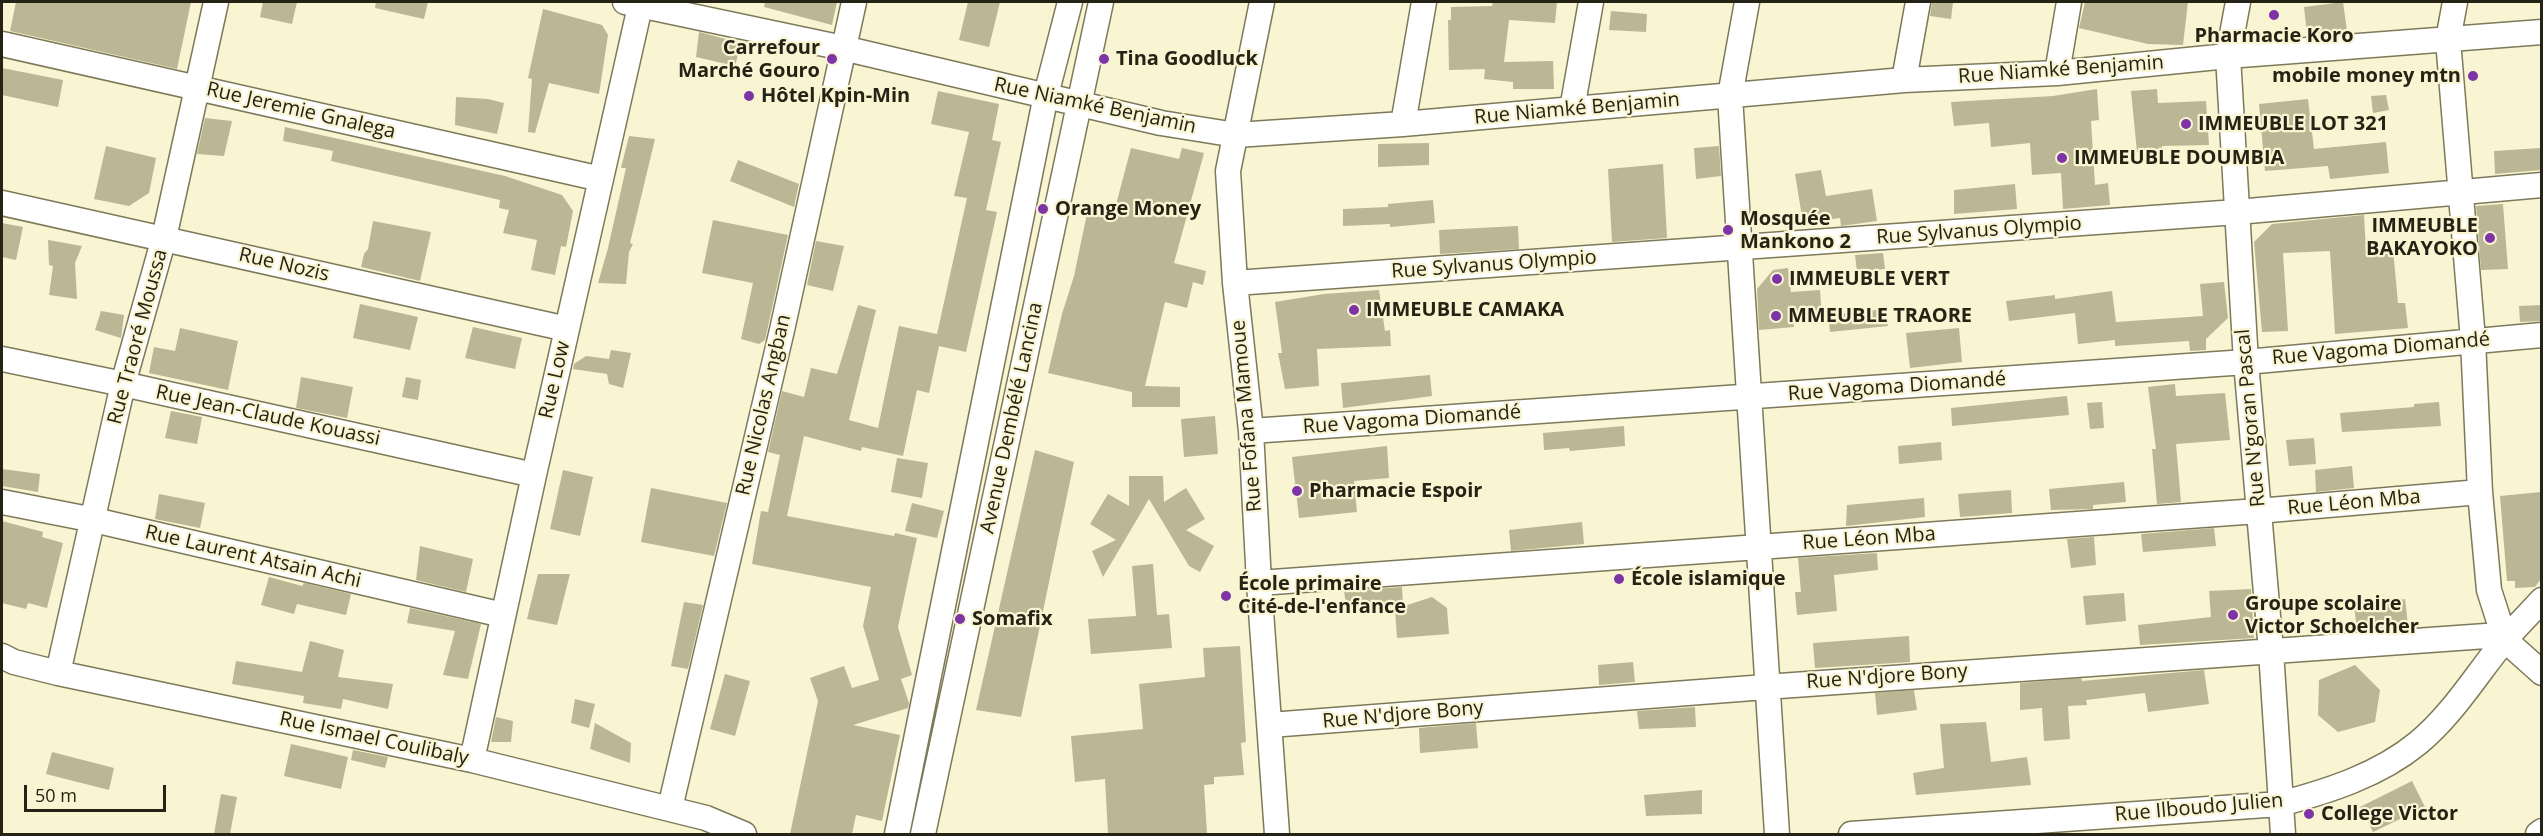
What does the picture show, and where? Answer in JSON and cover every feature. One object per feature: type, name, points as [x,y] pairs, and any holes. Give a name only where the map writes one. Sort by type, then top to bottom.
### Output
[{"type":"street","name":"Rue Traoré Moussa","points":[[58,673],[123,384],[164,238],[216,2]]},
{"type":"street","name":"Rue Nicolas Angban","points":[[670,808],[779,341],[854,2]]},
{"type":"street","points":[[897,834],[1046,95],[1070,2]]},
{"type":"street","name":"Avenue Dembélé Lancina","points":[[923,834],[1101,2]]},
{"type":"street","name":"Rue Fofana Mamoue","points":[[1262,2],[1228,171],[1235,283],[1251,431],[1259,583],[1277,834]]},
{"type":"street","points":[[1403,123],[1424,2]]},
{"type":"street","points":[[1572,109],[1591,2]]},
{"type":"street","points":[[1747,2],[1730,96],[1778,834]]},
{"type":"street","points":[[1904,80],[1918,2]]},
{"type":"street","points":[[2057,73],[2069,2]]},
{"type":"street","name":"Rue N'goran Pascal","points":[[2238,2],[2228,56],[2246,362],[2271,651],[2283,834]]},
{"type":"street","points":[[2455,2],[2448,40],[2473,340],[2480,492],[2489,590],[2505,640],[2541,673]]},
{"type":"street","name":"Rue Niamké Benjamin","points":[[635,3],[843,48],[1161,123],[1236,135],[1904,80],[2057,73],[2228,56],[2541,32]]},
{"type":"street","name":"Rue Low","points":[[472,760],[601,179],[635,3]]},
{"type":"street","name":"Rue Jeremie Gnalega","points":[[2,45],[601,179]]},
{"type":"street","name":"Rue Sylvanus Olympio","points":[[1235,283],[2237,212],[2541,184]]},
{"type":"street","name":"Rue Nozis","points":[[2,203],[567,329]]},
{"type":"street","name":"Rue Vagoma Diomandé","points":[[1251,431],[2246,362],[2541,335]]},
{"type":"street","name":"Rue Jean-Claude Kouassi","points":[[2,359],[534,475]]},
{"type":"street","name":"Rue Léon Mba","points":[[1259,583],[2258,511],[2480,492]]},
{"type":"street","name":"Rue Laurent Atsain Achi","points":[[2,502],[94,520],[503,615]]},
{"type":"street","name":"Rue Ilboudo Julien","points":[[1851,834],[2280,804],[2340,786],[2371,772],[2417,743],[2452,709],[2505,640],[2541,600]]},
{"type":"street","name":"Rue N'djore Bony","points":[[1270,725],[1770,686],[2486,636],[2505,640]]},
{"type":"street","name":"Rue Ismael Coulibaly","points":[[2,656],[14,662],[58,673],[472,760],[670,808],[706,818],[744,834]]},
{"type":"street","points":[[2538,834],[2541,831]]},
{"type":"building","points":[[16,2],[191,2],[177,69],[10,31]]},
{"type":"building","points":[[263,2],[297,2],[292,24],[260,17]]},
{"type":"building","points":[[376,2],[428,2],[424,19],[375,8]]},
{"type":"building","points":[[765,2],[837,2],[832,25],[764,7]]},
{"type":"building","points":[[968,2],[1000,2],[989,47],[959,40]]},
{"type":"building","points":[[1493,2],[1557,2],[1555,23],[1509,20],[1504,62],[1553,61],[1554,89],[1513,89],[1513,82],[1484,79],[1485,69],[1449,70],[1448,20],[1451,20],[1451,7],[1492,6]]},
{"type":"building","points":[[1932,2],[1953,2],[1951,19],[1930,16]]},
{"type":"building","points":[[2085,2],[2188,2],[2183,45],[2148,44],[2079,28]]},
{"type":"building","points":[[2343,2],[2347,31],[2307,35],[2304,7]]},
{"type":"building","points":[[543,9],[602,25],[608,35],[599,94],[549,83],[535,133],[528,132],[532,79],[528,78]]},
{"type":"building","points":[[1611,11],[1647,14],[1646,32],[1609,30]]},
{"type":"building","points":[[699,32],[741,43],[735,66],[696,57]]},
{"type":"building","points":[[2,68],[63,80],[58,107],[2,95]]},
{"type":"building","points":[[2097,89],[2099,120],[2091,121],[2095,185],[2108,183],[2110,205],[2063,209],[2061,173],[2032,175],[2030,143],[1991,147],[1989,123],[1954,126],[1951,102],[2053,96]]},
{"type":"building","points":[[2157,89],[2158,103],[2206,101],[2209,145],[2162,146],[2162,149],[2137,152],[2131,91]]},
{"type":"building","points":[[938,91],[999,104],[992,140],[1001,142],[986,210],[997,212],[966,352],[939,346],[929,393],[917,390],[903,456],[862,447],[861,451],[804,436],[787,516],[894,536],[895,533],[917,538],[898,627],[912,675],[901,679],[909,703],[908,708],[853,725],[900,735],[882,821],[856,815],[852,834],[790,834],[818,701],[810,678],[844,666],[852,688],[879,680],[863,626],[871,587],[752,564],[761,511],[768,512],[780,455],[768,452],[782,391],[804,397],[811,368],[837,374],[858,305],[876,310],[849,420],[878,428],[899,326],[937,334],[967,198],[954,196],[969,132],[931,124]]},
{"type":"building","points":[[2386,95],[2389,110],[2373,113],[2371,96]]},
{"type":"building","points":[[456,97],[488,99],[504,103],[497,134],[455,125]]},
{"type":"building","points":[[2308,99],[2314,149],[2386,142],[2389,173],[2330,179],[2328,166],[2265,171],[2259,104]]},
{"type":"building","points":[[205,118],[232,121],[224,156],[197,154]]},
{"type":"building","points":[[285,127],[505,176],[562,195],[573,211],[566,247],[561,246],[555,275],[531,270],[537,240],[503,233],[509,210],[499,208],[500,200],[331,161],[333,151],[283,141]]},
{"type":"building","points":[[629,136],[655,139],[630,243],[633,244],[629,252],[626,284],[598,283],[626,168],[621,168]]},
{"type":"building","points":[[1429,143],[1429,165],[1378,167],[1378,144]]},
{"type":"building","points":[[106,146],[156,158],[149,193],[129,206],[94,199]]},
{"type":"building","points":[[1719,146],[1721,176],[1696,179],[1694,148]]},
{"type":"building","points":[[1131,148],[1179,159],[1182,148],[1204,153],[1174,263],[1206,271],[1203,285],[1193,282],[1187,308],[1165,302],[1145,386],[1180,387],[1180,407],[1132,407],[1132,392],[1048,373],[1074,276],[1089,204],[1114,212]]},
{"type":"building","points":[[2541,148],[2541,170],[2495,174],[2494,151]]},
{"type":"building","points":[[738,160],[799,184],[794,207],[730,181]]},
{"type":"building","points":[[1663,164],[1667,238],[1612,242],[1608,169]]},
{"type":"building","points":[[1821,170],[1826,196],[1872,189],[1877,221],[1841,226],[1840,218],[1803,223],[1795,174]]},
{"type":"building","points":[[2015,184],[2017,209],[1954,214],[1954,190]]},
{"type":"building","points":[[1433,200],[1435,223],[1390,227],[1390,224],[1343,226],[1343,209],[1388,207],[1388,204]]},
{"type":"building","name":"IMMEUBLE BAKAYOKO","points":[[2503,204],[2508,269],[2481,270],[2476,206]]},
{"type":"building","points":[[2364,215],[2366,251],[2393,249],[2398,303],[2405,303],[2408,328],[2335,334],[2330,251],[2283,253],[2288,331],[2262,332],[2254,242],[2272,224]]},
{"type":"building","points":[[713,220],[788,235],[765,340],[759,344],[741,339],[753,283],[702,273]]},
{"type":"building","points":[[373,221],[431,232],[420,281],[361,267],[364,254],[368,249]]},
{"type":"building","points":[[2,223],[23,227],[16,260],[2,257]]},
{"type":"building","points":[[1518,226],[1519,249],[1440,254],[1439,230]]},
{"type":"building","points":[[48,240],[82,246],[75,263],[77,299],[49,295],[53,266],[49,265]]},
{"type":"building","points":[[816,241],[844,246],[833,291],[807,285]]},
{"type":"building","points":[[1883,253],[1885,269],[1857,272],[1855,255]]},
{"type":"building","points":[[1788,268],[1791,292],[1820,290],[1822,318],[1793,320],[1794,327],[1759,330],[1757,289],[1773,270]]},
{"type":"building","points":[[2224,282],[2228,318],[2206,339],[2206,350],[2190,351],[2189,341],[2115,346],[2115,340],[2078,344],[2075,313],[2009,321],[2006,301],[2055,295],[2055,299],[2112,291],[2116,322],[2203,316],[2200,284]]},
{"type":"building","points":[[1379,290],[1385,331],[1390,330],[1391,346],[1317,349],[1319,386],[1285,389],[1278,353],[1282,353],[1275,302],[1324,294]]},
{"type":"building","points":[[360,304],[418,317],[410,350],[353,338]]},
{"type":"building","points":[[2541,305],[2541,321],[2520,322],[2519,306]]},
{"type":"building","points":[[1886,309],[1888,326],[1830,332],[1828,315]]},
{"type":"building","points":[[101,311],[124,315],[121,338],[95,330]]},
{"type":"building","points":[[473,327],[522,338],[515,369],[465,358]]},
{"type":"building","points":[[180,328],[238,341],[228,390],[149,373],[154,347],[175,351]]},
{"type":"building","points":[[1959,328],[1962,362],[1910,368],[1906,333]]},
{"type":"building","points":[[611,350],[631,353],[623,388],[609,384],[607,374],[573,369],[574,364],[586,356],[609,359]]},
{"type":"building","points":[[1430,375],[1432,396],[1343,408],[1341,383]]},
{"type":"building","points":[[301,377],[353,387],[347,418],[296,408]]},
{"type":"building","points":[[406,377],[421,380],[418,400],[402,397]]},
{"type":"building","points":[[2175,384],[2176,396],[2225,393],[2230,440],[2176,444],[2181,502],[2157,504],[2152,449],[2156,449],[2148,387]]},
{"type":"building","points":[[2067,396],[2069,415],[1952,426],[1951,408]]},
{"type":"building","points":[[2102,402],[2104,428],[2090,429],[2087,403]]},
{"type":"building","points":[[2439,402],[2441,426],[2342,432],[2340,413],[2414,407],[2414,404]]},
{"type":"building","points":[[171,411],[202,417],[197,444],[165,438]]},
{"type":"building","points":[[1215,416],[1218,454],[1184,457],[1181,419]]},
{"type":"building","points":[[1624,426],[1625,446],[1570,451],[1569,448],[1544,450],[1543,433]]},
{"type":"building","points":[[2314,438],[2316,464],[2289,466],[2286,440]]},
{"type":"building","points":[[1941,442],[1942,460],[1899,464],[1898,446]]},
{"type":"building","points":[[1387,446],[1389,478],[1354,481],[1357,512],[1299,518],[1292,457]]},
{"type":"building","points":[[1035,450],[1074,462],[1021,717],[976,710]]},
{"type":"building","points":[[897,458],[928,463],[922,498],[891,492]]},
{"type":"building","points":[[2352,466],[2354,488],[2316,492],[2315,470]]},
{"type":"building","points":[[2,469],[40,474],[38,492],[2,486]]},
{"type":"building","points":[[563,470],[593,477],[580,536],[550,529]]},
{"type":"building","points":[[1129,476],[1163,476],[1164,502],[1186,488],[1205,519],[1186,530],[1214,546],[1200,572],[1189,566],[1149,499],[1103,577],[1092,551],[1116,540],[1090,524],[1108,494],[1129,506]]},
{"type":"building","points":[[2124,482],[2126,502],[2093,505],[2093,509],[2051,510],[2049,489]]},
{"type":"building","points":[[651,488],[727,503],[714,556],[641,542]]},
{"type":"building","points":[[2011,490],[2012,513],[1960,517],[1958,494]]},
{"type":"building","points":[[2541,492],[2541,579],[2535,587],[2515,588],[2515,581],[2507,581],[2500,496]]},
{"type":"building","points":[[159,494],[205,503],[200,528],[155,519]]},
{"type":"building","points":[[1924,498],[1925,517],[1846,526],[1847,505]]},
{"type":"building","points":[[912,503],[944,511],[937,538],[905,531]]},
{"type":"building","points":[[2,521],[43,532],[42,537],[63,543],[47,608],[28,603],[26,609],[2,603]]},
{"type":"building","points":[[1582,522],[1584,544],[1511,551],[1509,530]]},
{"type":"building","points":[[2214,528],[2216,546],[2143,552],[2141,534]]},
{"type":"building","points":[[2094,537],[2096,565],[2071,568],[2067,539]]},
{"type":"building","points":[[420,546],[473,559],[466,592],[416,580]]},
{"type":"building","points":[[1877,553],[1878,570],[1834,575],[1837,611],[1797,615],[1795,592],[1801,592],[1798,558]]},
{"type":"building","points":[[1153,564],[1157,615],[1169,614],[1172,648],[1091,654],[1088,619],[1136,616],[1132,566]]},
{"type":"building","points":[[538,574],[570,574],[557,625],[527,619]]},
{"type":"building","points":[[269,577],[302,586],[304,583],[351,594],[346,615],[297,604],[294,614],[261,605]]},
{"type":"building","points":[[1402,587],[1403,606],[1347,611],[1344,591]]},
{"type":"building","points":[[2251,589],[2254,638],[2140,645],[2138,625],[2211,617],[2209,591]]},
{"type":"building","points":[[2124,593],[2126,621],[2086,625],[2083,596]]},
{"type":"building","points":[[1432,597],[1447,608],[1449,634],[1397,638],[1395,609]]},
{"type":"building","points":[[2405,599],[2408,625],[2357,630],[2354,606]]},
{"type":"building","points":[[684,602],[703,605],[688,669],[671,666]]},
{"type":"building","points":[[410,608],[481,624],[468,679],[443,675],[455,631],[407,623]]},
{"type":"building","points":[[1909,636],[1910,662],[1815,668],[1813,643]]},
{"type":"building","points":[[310,641],[344,650],[338,677],[393,684],[388,709],[343,699],[341,709],[303,703],[304,696],[232,684],[236,661],[302,672]]},
{"type":"building","points":[[1240,646],[1246,742],[1241,743],[1244,775],[1214,777],[1214,784],[1204,785],[1207,834],[1108,834],[1105,779],[1075,782],[1071,736],[1143,729],[1139,684],[1205,677],[1203,648]]},
{"type":"building","points":[[1633,662],[1635,682],[1599,685],[1598,665]]},
{"type":"building","points":[[2355,665],[2380,690],[2375,722],[2338,732],[2318,715],[2319,680]]},
{"type":"building","points":[[2204,670],[2209,704],[2148,712],[2145,693],[2086,700],[2087,705],[2068,706],[2070,739],[2044,741],[2042,708],[2020,710],[2020,683],[2081,678],[2082,681]]},
{"type":"building","points":[[725,674],[750,681],[735,736],[710,729]]},
{"type":"building","points":[[1914,690],[1917,710],[1877,715],[1875,693]]},
{"type":"building","points":[[575,699],[595,704],[589,728],[571,723]]},
{"type":"building","points":[[1695,707],[1696,727],[1639,729],[1637,711]]},
{"type":"building","points":[[496,717],[513,721],[511,742],[491,742]]},
{"type":"building","points":[[1986,722],[1991,762],[2027,757],[2031,785],[1916,795],[1913,773],[1944,768],[1940,724]]},
{"type":"building","points":[[595,723],[631,743],[630,763],[590,749]]},
{"type":"building","points":[[1476,723],[1478,748],[1420,753],[1419,728]]},
{"type":"building","points":[[291,744],[348,757],[341,789],[284,776]]},
{"type":"building","points":[[353,750],[388,757],[385,768],[351,760]]},
{"type":"building","points":[[52,752],[114,768],[109,790],[46,774]]},
{"type":"building","points":[[2412,781],[2425,807],[2373,832],[2360,807]]},
{"type":"building","points":[[1702,790],[1702,814],[1646,816],[1644,795]]},
{"type":"building","points":[[221,794],[237,797],[230,834],[214,834]]},
{"type":"place","name":"Pharmacie Koro","points":[[2274,15]]},
{"type":"place","name":"Carrefour Marché Gouro","points":[[832,59]]},
{"type":"place","name":"Tina Goodluck","points":[[1104,59]]},
{"type":"place","name":"mobile money mtn","points":[[2473,76]]},
{"type":"place","name":"Hôtel Kpin-Min","points":[[749,96]]},
{"type":"place","name":"IMMEUBLE LOT 321","points":[[2186,124]]},
{"type":"place","name":"IMMEUBLE DOUMBIA","points":[[2062,158]]},
{"type":"place","name":"Orange Money","points":[[1043,209]]},
{"type":"place","name":"Mosquée Mankono 2","points":[[1728,230]]},
{"type":"place","name":"IMMEUBLE BAKAYOKO","points":[[2490,238]]},
{"type":"place","name":"IMMEUBLE VERT","points":[[1777,279]]},
{"type":"place","name":"IMMEUBLE CAMAKA","points":[[1354,310]]},
{"type":"place","name":"MMEUBLE TRAORE","points":[[1776,316]]},
{"type":"place","name":"Pharmacie Espoir","points":[[1297,491]]},
{"type":"place","name":"École islamique","points":[[1619,579]]},
{"type":"place","name":"École primaire Cité-de-l'enfance","points":[[1226,596]]},
{"type":"place","name":"Groupe scolaire Victor Schoelcher","points":[[2233,615]]},
{"type":"place","name":"Somafix","points":[[960,619]]},
{"type":"place","name":"College Victor","points":[[2309,814]]}]
